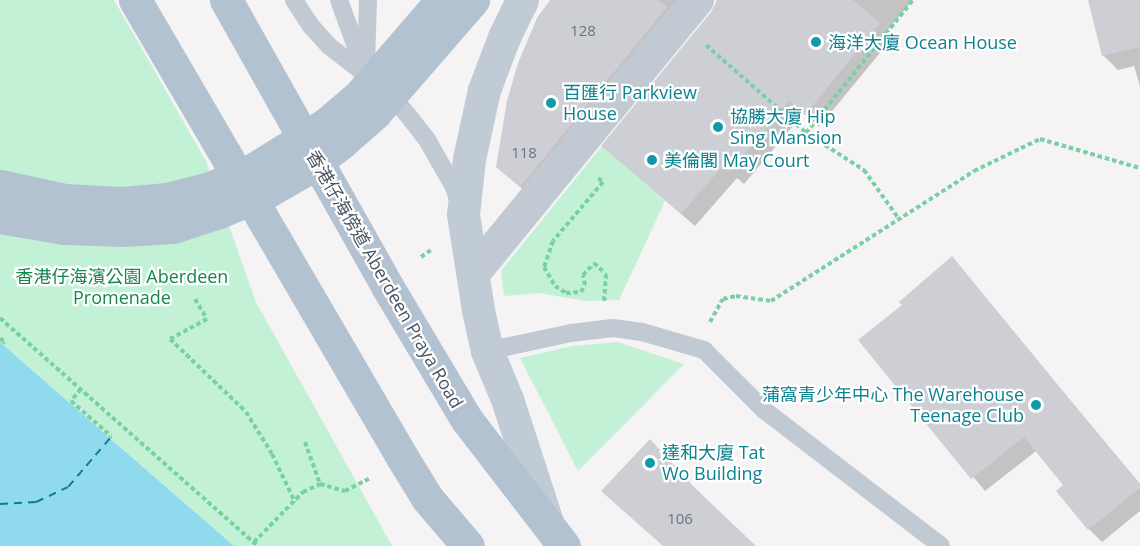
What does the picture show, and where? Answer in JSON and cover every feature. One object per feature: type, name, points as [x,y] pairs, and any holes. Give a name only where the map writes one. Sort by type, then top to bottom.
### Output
[{"type":"main road","points":[[135,0],[402,457],[428,498],[468,546]]},
{"type":"main road","name":"香港仔海傍道 Aberdeen Praya Road","points":[[226,0],[387,286],[467,420],[556,537]]},
{"type":"main road","points":[[0,217],[64,214],[122,203],[167,199],[210,188],[252,170],[326,124],[359,96],[442,0]]},
{"type":"main road","points":[[0,186],[64,214],[123,230],[173,227],[219,213],[265,193],[305,170],[340,144],[375,113],[473,0]]},
{"type":"main road","points":[[522,0],[504,37],[484,90],[469,159],[463,214],[487,351],[507,399],[556,537]]},
{"type":"street","points":[[474,272],[685,4]]},
{"type":"lane","points":[[294,0],[311,26],[329,46],[386,90],[426,138],[454,187],[463,214]]},
{"type":"lane","points":[[339,0],[365,72]]},
{"type":"lane","points":[[365,72],[368,0]]},
{"type":"lane","points":[[487,351],[571,333],[603,329],[642,332],[704,350],[764,410],[941,546]]},
{"type":"path","points":[[806,133],[913,0]]},
{"type":"path","points":[[704,44],[806,133],[864,170],[899,219]]},
{"type":"path","points":[[682,344],[703,333],[723,299],[736,296],[771,301],[974,171],[1040,139],[1140,168]]},
{"type":"path","points":[[595,175],[603,182],[552,241],[544,267],[555,286],[566,293],[581,292],[585,285],[584,275],[594,263],[606,274],[603,329]]},
{"type":"path","points":[[195,299],[207,319],[170,339],[246,412],[272,454],[295,502]]},
{"type":"path","points":[[0,318],[258,546]]},
{"type":"path","points":[[0,338],[3,344]]},
{"type":"path","points":[[81,389],[71,401],[111,436],[110,438]]},
{"type":"path","points":[[305,442],[320,484]]},
{"type":"path","points":[[254,542],[303,492],[320,484],[345,491],[402,457]]},
{"type":"green space","name":"香港仔海濱公園 Aberdeen Promenade","points":[[0,0],[114,0],[206,161],[256,302],[392,546],[234,546],[0,342]]},
{"type":"green space","points":[[602,146],[665,201],[619,300],[587,301],[538,293],[504,296],[501,271]]},
{"type":"green space","points":[[618,342],[684,364],[578,471],[520,358],[572,346]]},
{"type":"water","points":[[0,342],[112,440],[234,546],[0,546]]},
{"type":"building","points":[[550,0],[658,0],[667,7],[520,187],[496,167],[507,101],[518,63],[537,18]]},
{"type":"building","points":[[717,0],[853,0],[880,23],[805,115],[789,101],[730,171],[723,166],[681,214],[601,146],[711,12]]},
{"type":"building","points":[[1088,0],[1140,0],[1140,47],[1102,56]]},
{"type":"building","points":[[952,256],[1140,485],[1140,488],[1088,530],[1056,491],[1063,485],[1024,437],[971,479],[858,340],[902,305],[899,302]]},
{"type":"building","points":[[650,439],[694,487],[756,546],[663,546],[601,491]]},
{"type":"ferry route","points":[[0,504],[36,502],[68,487],[110,438]]},
{"type":"place","name":"海洋大廈 Ocean House","points":[[816,42]]},
{"type":"place","name":"百匯行 Parkview House","points":[[551,103]]},
{"type":"place","name":"協勝大廈 Hip Sing Mansion","points":[[718,127]]},
{"type":"place","name":"美倫閣 May Court","points":[[652,160]]},
{"type":"place","name":"蒲窩青少年中心 The Warehouse Teenage Club","points":[[1036,405]]},
{"type":"place","name":"達和大廈 Tat Wo Building","points":[[650,463]]}]
